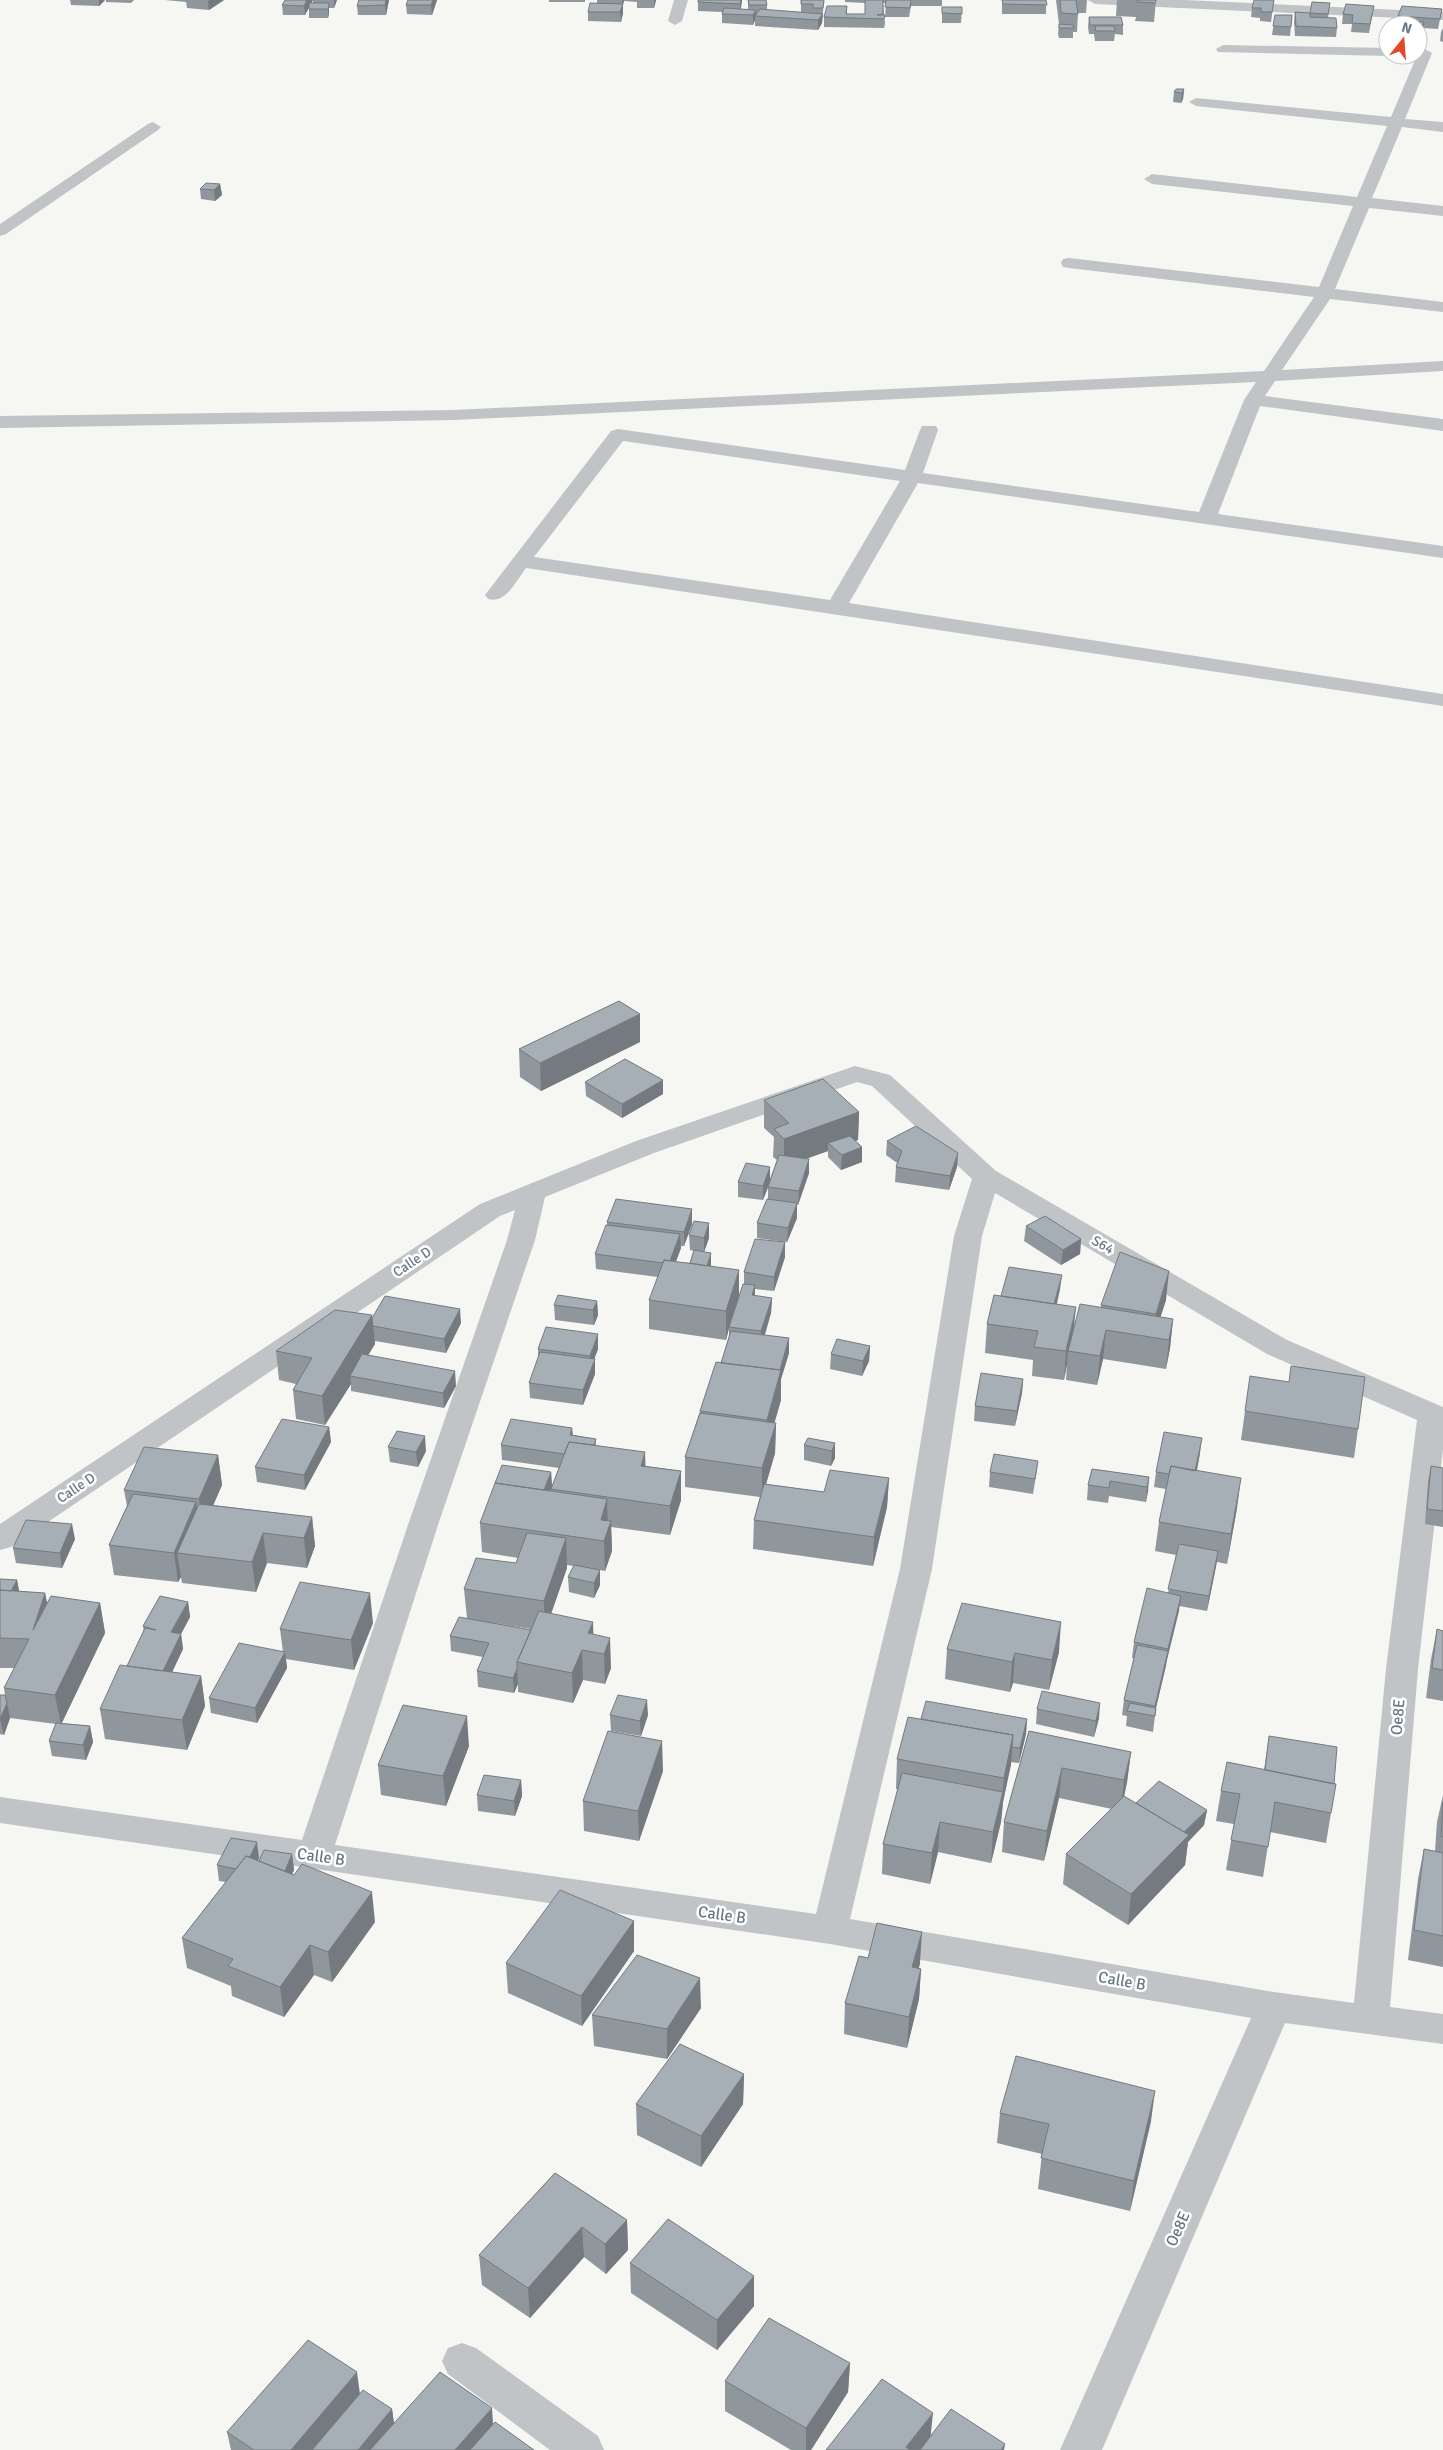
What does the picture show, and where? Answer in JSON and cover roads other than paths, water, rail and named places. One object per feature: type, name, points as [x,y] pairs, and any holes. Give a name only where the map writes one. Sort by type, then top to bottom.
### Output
[{"type":"street","points":[[675,21],[682,0]]},
{"type":"street","points":[[1095,0],[1385,6],[1443,16]]},
{"type":"street","points":[[1223,49],[1378,52]]},
{"type":"street","points":[[1428,53],[1443,54]]},
{"type":"street","points":[[1206,519],[1253,400],[1326,293],[1396,123],[1418,65]]},
{"type":"street","points":[[1196,102],[1443,128]]},
{"type":"street","points":[[0,231],[153,127]]},
{"type":"street","points":[[1152,179],[1443,211]]},
{"type":"street","points":[[1069,263],[1443,307]]},
{"type":"street","points":[[0,422],[454,415],[1443,366]]},
{"type":"street","points":[[1253,400],[1443,425]]},
{"type":"street","points":[[836,607],[912,477],[930,430]]},
{"type":"street","points":[[495,595],[618,435],[1443,552]]},
{"type":"street","points":[[520,561],[836,607],[1443,700]]},
{"type":"street","name":"Calle D","points":[[0,1539],[490,1210],[645,1147],[843,1077],[855,1074],[868,1075]]},
{"type":"street","name":"S64","points":[[868,1075],[881,1080],[986,1177],[1278,1347],[1438,1416]]},
{"type":"street","points":[[830,1930],[916,1569],[968,1236],[986,1177]]},
{"type":"street","points":[[314,1856],[424,1522],[521,1240],[533,1192]]},
{"type":"street","name":"Oe8E","points":[[1371,2021],[1402,1669],[1438,1416]]},
{"type":"street","name":"Calle B","points":[[0,1810],[830,1930],[1274,2007],[1443,2029]]},
{"type":"street","name":"Oe8E","points":[[1081,2450],[1274,2007]]},
{"type":"street","points":[[462,2361],[583,2450]]}]
